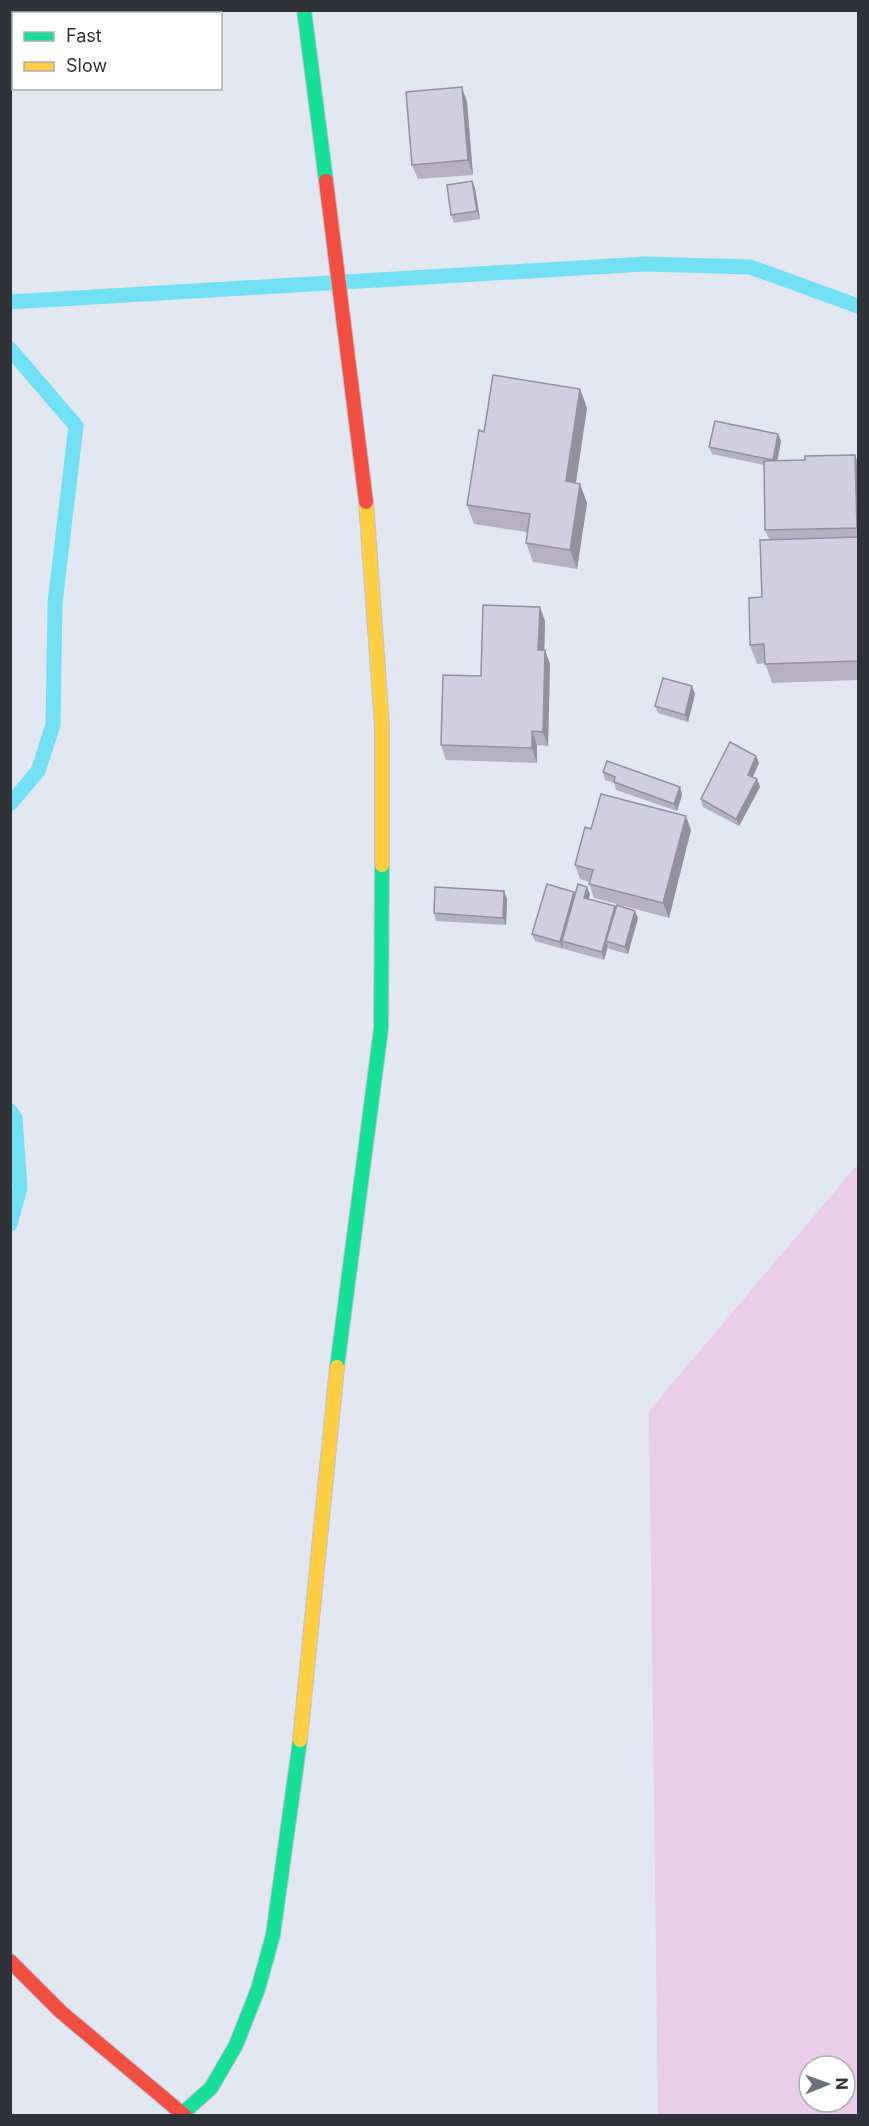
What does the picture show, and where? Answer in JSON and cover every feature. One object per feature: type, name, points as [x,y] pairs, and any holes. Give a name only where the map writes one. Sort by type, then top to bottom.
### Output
[{"type":"street","points":[[10,1961],[61,2012],[184,2114],[211,2088],[236,2045],[258,1989],[273,1935],[300,1743],[339,1344],[381,1029],[382,726],[365,481],[304,10]]},
{"type":"shaded area","points":[[858,1164],[858,2115],[658,2115],[649,1411]]},
{"type":"building","points":[[462,87],[468,160],[412,165],[406,92]]},
{"type":"building","points":[[472,181],[477,211],[451,215],[447,185]]},
{"type":"building","points":[[493,375],[580,389],[566,481],[580,484],[570,550],[526,543],[530,514],[467,505],[479,430],[484,432]]},
{"type":"building","points":[[715,421],[778,434],[773,460],[709,447]]},
{"type":"building","points":[[855,455],[857,528],[765,530],[764,461],[805,460],[805,456]]},
{"type":"building","points":[[858,537],[858,661],[765,664],[764,644],[750,645],[749,598],[762,597],[760,540]]},
{"type":"building","points":[[483,605],[540,607],[538,650],[545,650],[543,732],[532,731],[532,748],[441,745],[443,675],[481,676]]},
{"type":"building","points":[[663,678],[692,686],[685,715],[655,706]]},
{"type":"building","points":[[730,742],[756,756],[748,775],[757,779],[736,819],[701,799]]},
{"type":"building","points":[[607,761],[680,787],[674,804],[614,782],[615,777],[603,772]]},
{"type":"building","points":[[601,794],[686,816],[663,903],[589,884],[593,870],[575,865],[585,827],[591,829]]},
{"type":"building","points":[[547,884],[574,892],[560,942],[532,934]]},
{"type":"building","points":[[578,884],[587,887],[584,898],[615,906],[602,952],[562,941]]},
{"type":"building","points":[[435,887],[504,891],[503,918],[434,913]]},
{"type":"building","points":[[617,905],[635,911],[625,947],[606,941]]},
{"type":"waterway","points":[[10,302],[645,264],[750,267],[858,306]]},
{"type":"waterway","points":[[10,349],[76,426],[55,603],[53,725],[38,771],[10,804]]},
{"type":"waterway","points":[[10,1111],[15,1118],[20,1188],[10,1224]]},
{"type":"traffic: fast","points":[[304,10],[326,181]]},
{"type":"traffic: fast","points":[[337,1367],[381,1029],[382,865]]},
{"type":"traffic: fast","points":[[183,2113],[211,2088],[236,2045],[258,1989],[273,1935],[300,1740]]},
{"type":"traffic: slow","points":[[366,502],[382,726],[382,865]]},
{"type":"traffic: slow","points":[[300,1740],[337,1367]]},
{"type":"traffic: jam","points":[[326,181],[366,502]]},
{"type":"traffic: jam","points":[[10,1961],[61,2012],[185,2116]]}]
